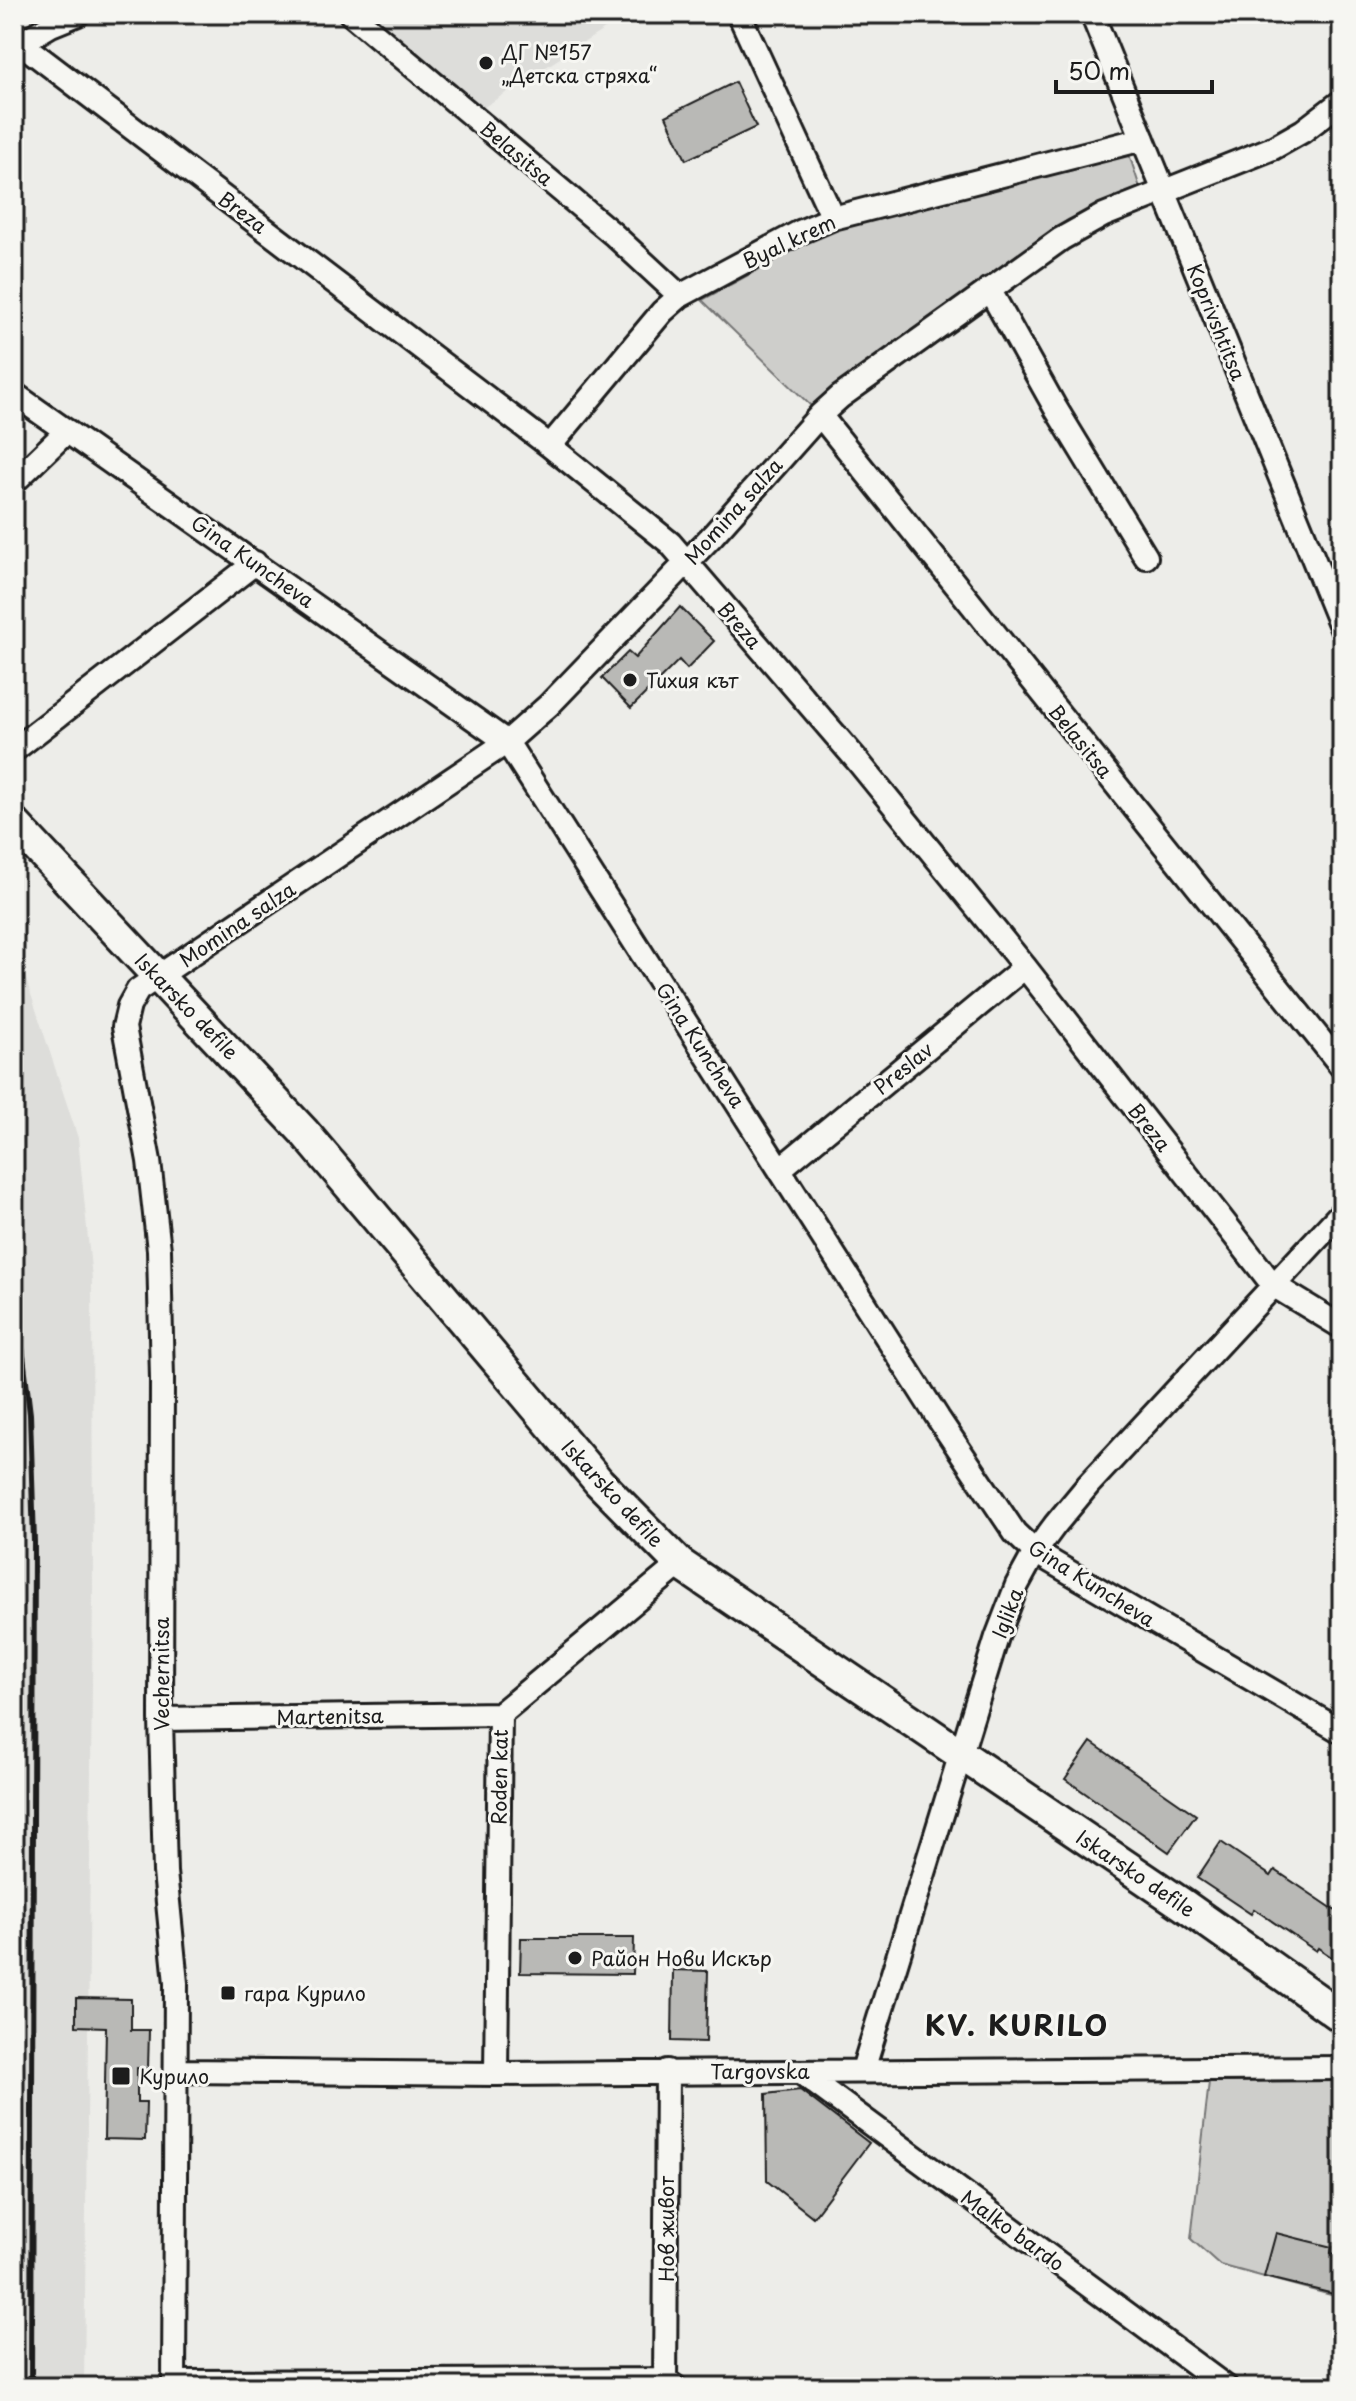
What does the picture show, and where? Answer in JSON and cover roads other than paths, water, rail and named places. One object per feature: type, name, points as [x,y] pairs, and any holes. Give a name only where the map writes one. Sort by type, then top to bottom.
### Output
[{"type":"main road","name":"Iskarsko defile","points":[[14,823],[304,1132],[599,1482],[680,1564],[1185,1906],[1342,2017]]},
{"type":"street","points":[[17,45],[78,14]]},
{"type":"street","name":"Belasitsa","points":[[351,14],[613,234],[680,296]]},
{"type":"street","points":[[739,14],[833,218]]},
{"type":"street","name":"Koprivshtitsa","points":[[1092,14],[1342,629]]},
{"type":"street","name":"Breza","points":[[17,45],[649,524],[856,759],[1025,967],[1273,1285],[1342,1327]]},
{"type":"street","name":"Momina salza","points":[[158,977],[507,742],[549,705],[840,397],[1071,233],[1104,215],[1273,148],[1303,131],[1342,101]]},
{"type":"street","name":"Byal krem","points":[[550,446],[662,312],[680,296],[800,232],[833,218],[1143,139]]},
{"type":"street","points":[[989,289],[1056,409],[1146,557]]},
{"type":"street","name":"Gina Kuncheva","points":[[14,394],[507,742],[1015,1533],[1035,1552],[1342,1732]]},
{"type":"street","name":"Belasitsa","points":[[820,415],[1342,1067]]},
{"type":"street","points":[[14,482],[67,431]]},
{"type":"street","points":[[14,750],[255,563]]},
{"type":"street","name":"Preslav","points":[[780,1169],[1025,967]]},
{"type":"street","name":"Vechernitsa","points":[[158,977],[138,990],[129,1006],[124,1027],[149,1161],[159,1250],[162,1379],[161,1719],[165,1872],[176,1983],[174,2384]]},
{"type":"street","name":"Iglika","points":[[863,2070],[997,1637],[1017,1585],[1035,1552],[1089,1484],[1342,1212]]},
{"type":"street","name":"Roden kat","points":[[496,2074],[500,1714],[680,1564]]},
{"type":"street","name":"Martenitsa","points":[[161,1719],[500,1714]]},
{"type":"street","name":"Targovska","points":[[177,2071],[496,2074],[1342,2068]]},
{"type":"street","name":"Нов живот","points":[[667,2071],[669,2385]]},
{"type":"street","name":"Malko bardo","points":[[800,2072],[1226,2387]]},
{"type":"street","points":[[174,2384],[669,2385]]},
{"type":"railway","points":[[14,1280],[30,1414],[34,1542],[31,2387]]},
{"type":"place","name":"ДГ №157 „Детска стряха“","points":[[486,63]]},
{"type":"place","name":"Тихия кът","points":[[630,680]]},
{"type":"place","name":"Район Нови Искър","points":[[575,1958]]},
{"type":"place","name":"гара Курило","points":[[228,1993]]},
{"type":"place","name":"Курило","points":[[121,2076]]},
{"type":"district","name":"KV. KURILO","points":[[1017,2024]]}]
